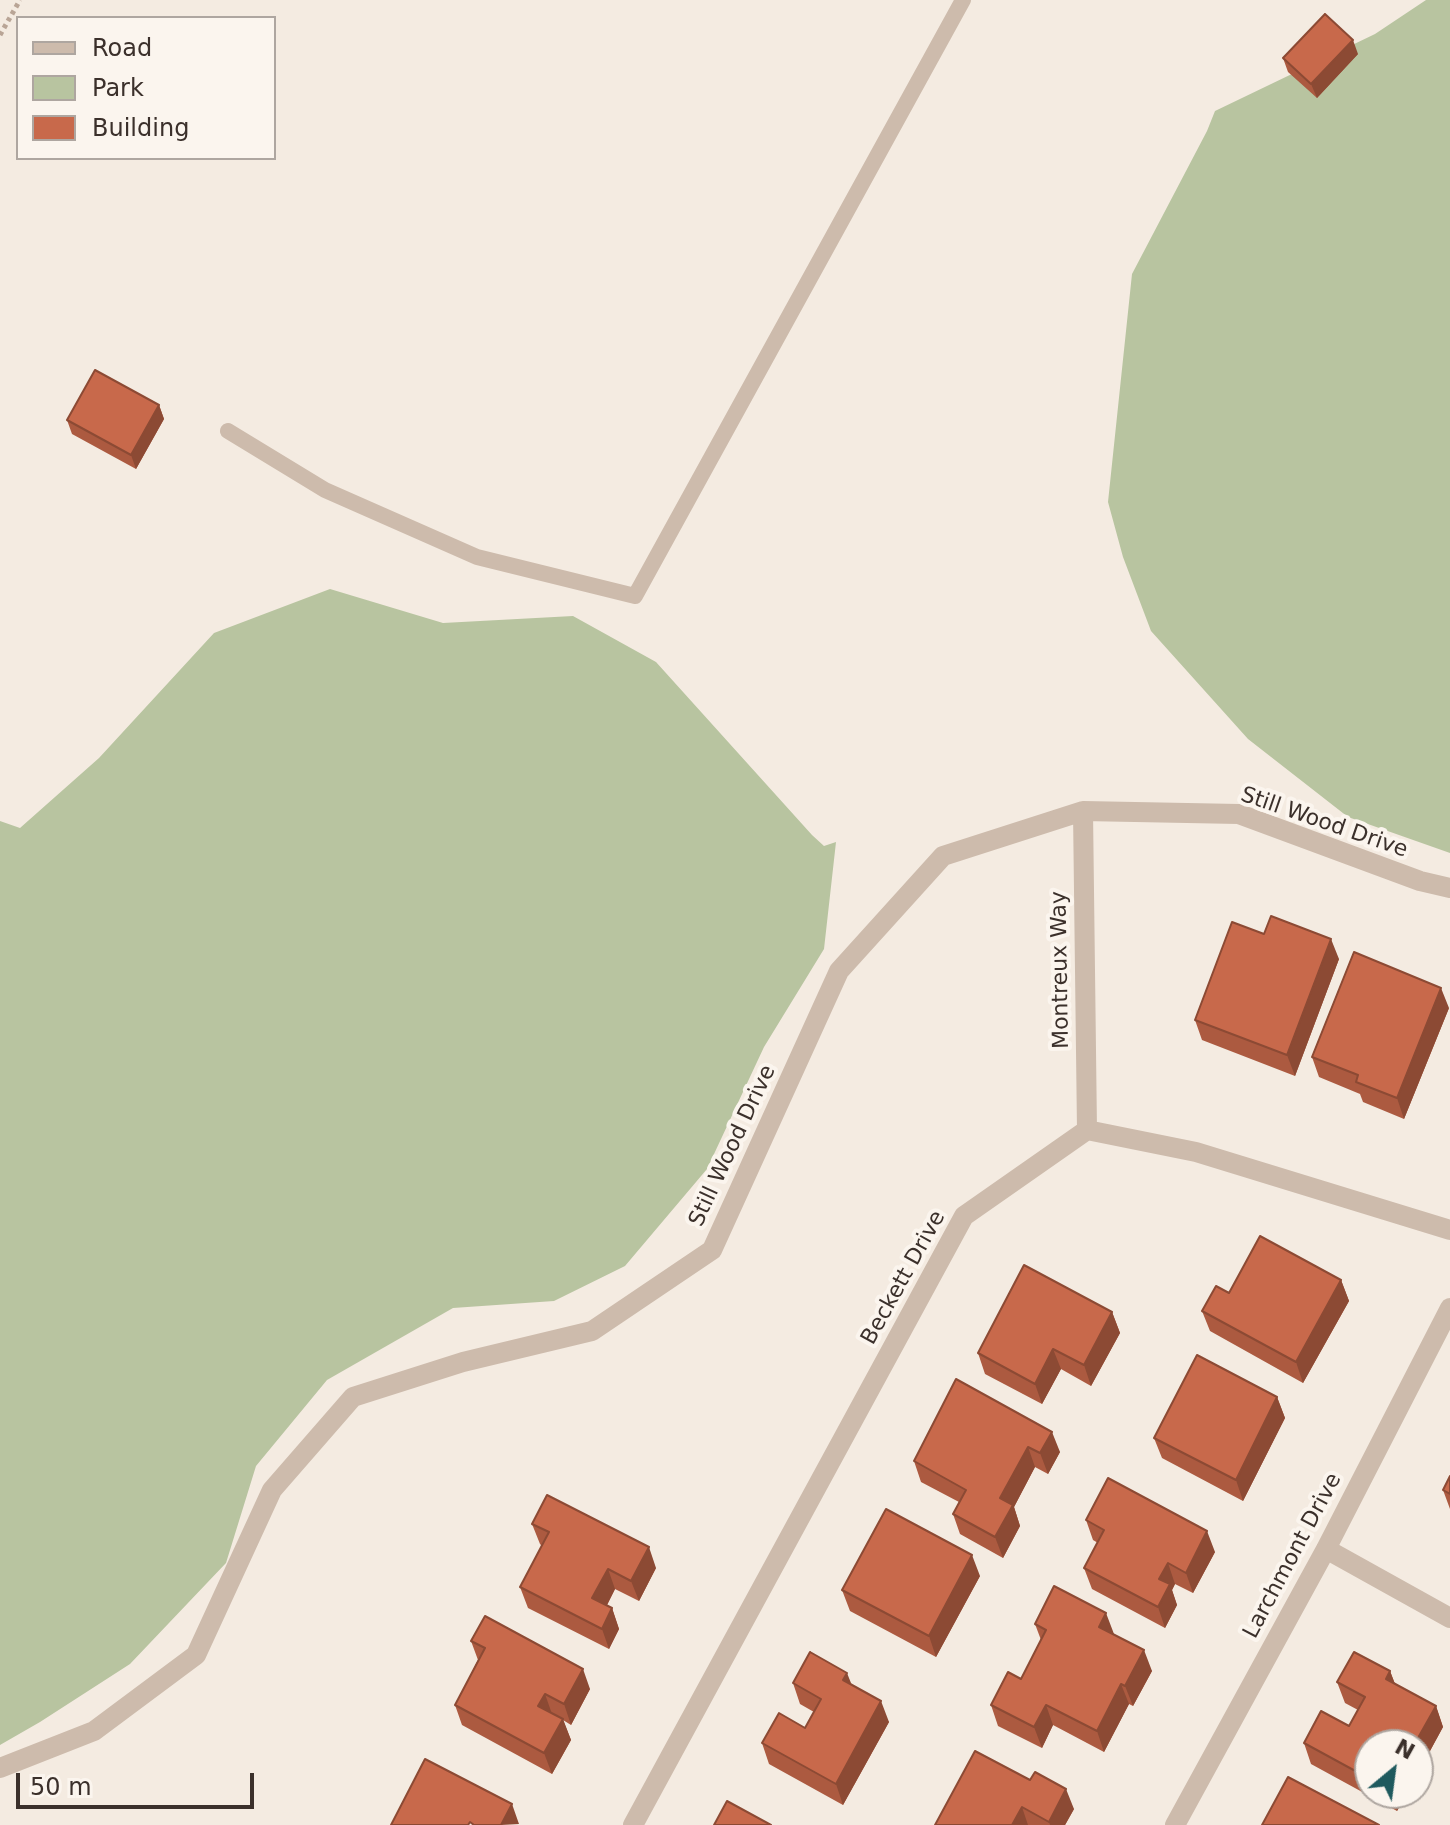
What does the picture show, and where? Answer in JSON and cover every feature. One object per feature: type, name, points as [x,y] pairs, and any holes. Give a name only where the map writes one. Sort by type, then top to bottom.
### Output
[{"type":"street","name":"Still Wood Drive","points":[[0,1768],[94,1731],[196,1655],[272,1490],[353,1397],[463,1362],[592,1331],[712,1250],[839,971],[943,856],[1083,811],[1239,814],[1420,881],[1450,888]]},
{"type":"street","name":"Montreux Way","points":[[1083,811],[1087,1130]]},
{"type":"street","points":[[1087,1130],[1196,1152],[1450,1230]]},
{"type":"street","name":"Beckett Drive","points":[[633,1825],[964,1216],[1087,1130]]},
{"type":"street","name":"Larchmont Drive","points":[[1175,1825],[1326,1549],[1450,1308]]},
{"type":"street","points":[[1326,1549],[1450,1618]]},
{"type":"lane","points":[[228,431],[325,490],[477,557],[635,596],[963,0]]},
{"type":"path","points":[[0,35],[20,0]]},
{"type":"green space","points":[[1426,0],[1450,0],[1450,853],[1348,817],[1248,739],[1151,631],[1123,557],[1108,502],[1132,274],[1215,111],[1375,34]]},
{"type":"green space","points":[[330,589],[443,623],[573,616],[656,662],[812,835],[824,846],[836,842],[824,949],[764,1047],[707,1169],[625,1266],[554,1301],[453,1308],[327,1380],[256,1466],[226,1563],[130,1664],[0,1745],[0,821],[20,828],[99,758],[214,633]]},
{"type":"building","points":[[1325,14],[1353,40],[1311,84],[1283,58]]},
{"type":"building","points":[[95,370],[159,405],[131,455],[67,420]]},
{"type":"building","points":[[1271,916],[1331,939],[1287,1055],[1195,1020],[1232,922],[1264,934]]},
{"type":"building","points":[[1354,952],[1441,988],[1397,1098],[1356,1082],[1358,1075],[1312,1057]]},
{"type":"building","points":[[1260,1236],[1341,1280],[1296,1362],[1202,1311],[1216,1286],[1229,1293]]},
{"type":"building","points":[[1024,1265],[1112,1312],[1084,1365],[1053,1349],[1035,1384],[978,1353]]},
{"type":"building","points":[[1197,1355],[1277,1397],[1236,1480],[1154,1438]]},
{"type":"building","points":[[956,1379],[1052,1432],[1040,1453],[1028,1447],[1000,1498],[1013,1505],[995,1537],[953,1514],[966,1490],[914,1461]]},
{"type":"building","points":[[1450,1476],[1450,1494],[1443,1490]]},
{"type":"building","points":[[1108,1478],[1207,1531],[1186,1573],[1168,1563],[1159,1579],[1170,1584],[1158,1607],[1084,1568],[1104,1530],[1086,1520]]},
{"type":"building","points":[[547,1495],[649,1547],[631,1581],[608,1569],[592,1598],[612,1608],[602,1629],[520,1587],[549,1532],[532,1524]]},
{"type":"building","points":[[886,1509],[972,1555],[929,1636],[842,1590]]},
{"type":"building","points":[[1054,1586],[1106,1613],[1099,1627],[1144,1650],[1125,1686],[1121,1684],[1097,1731],[1046,1705],[1034,1727],[991,1705],[1008,1672],[1021,1679],[1046,1630],[1035,1624]]},
{"type":"building","points":[[485,1616],[583,1669],[564,1704],[545,1694],[538,1706],[563,1719],[544,1753],[455,1705],[485,1648],[471,1641]]},
{"type":"building","points":[[810,1652],[847,1673],[843,1680],[881,1701],[836,1784],[762,1743],[779,1713],[805,1728],[821,1699],[793,1683]]},
{"type":"building","points":[[1354,1652],[1390,1671],[1386,1679],[1436,1706],[1423,1729],[1354,1729],[1354,1770],[1304,1743],[1321,1711],[1349,1726],[1365,1697],[1337,1682]]},
{"type":"building","points":[[975,1751],[1030,1780],[1035,1772],[1066,1789],[1049,1822],[1022,1807],[1012,1825],[935,1825]]},
{"type":"building","points":[[425,1759],[512,1804],[501,1825],[474,1825],[470,1822],[468,1825],[391,1825]]},
{"type":"building","points":[[1288,1777],[1379,1825],[1262,1825]]},
{"type":"building","points":[[727,1801],[771,1825],[714,1825]]}]
